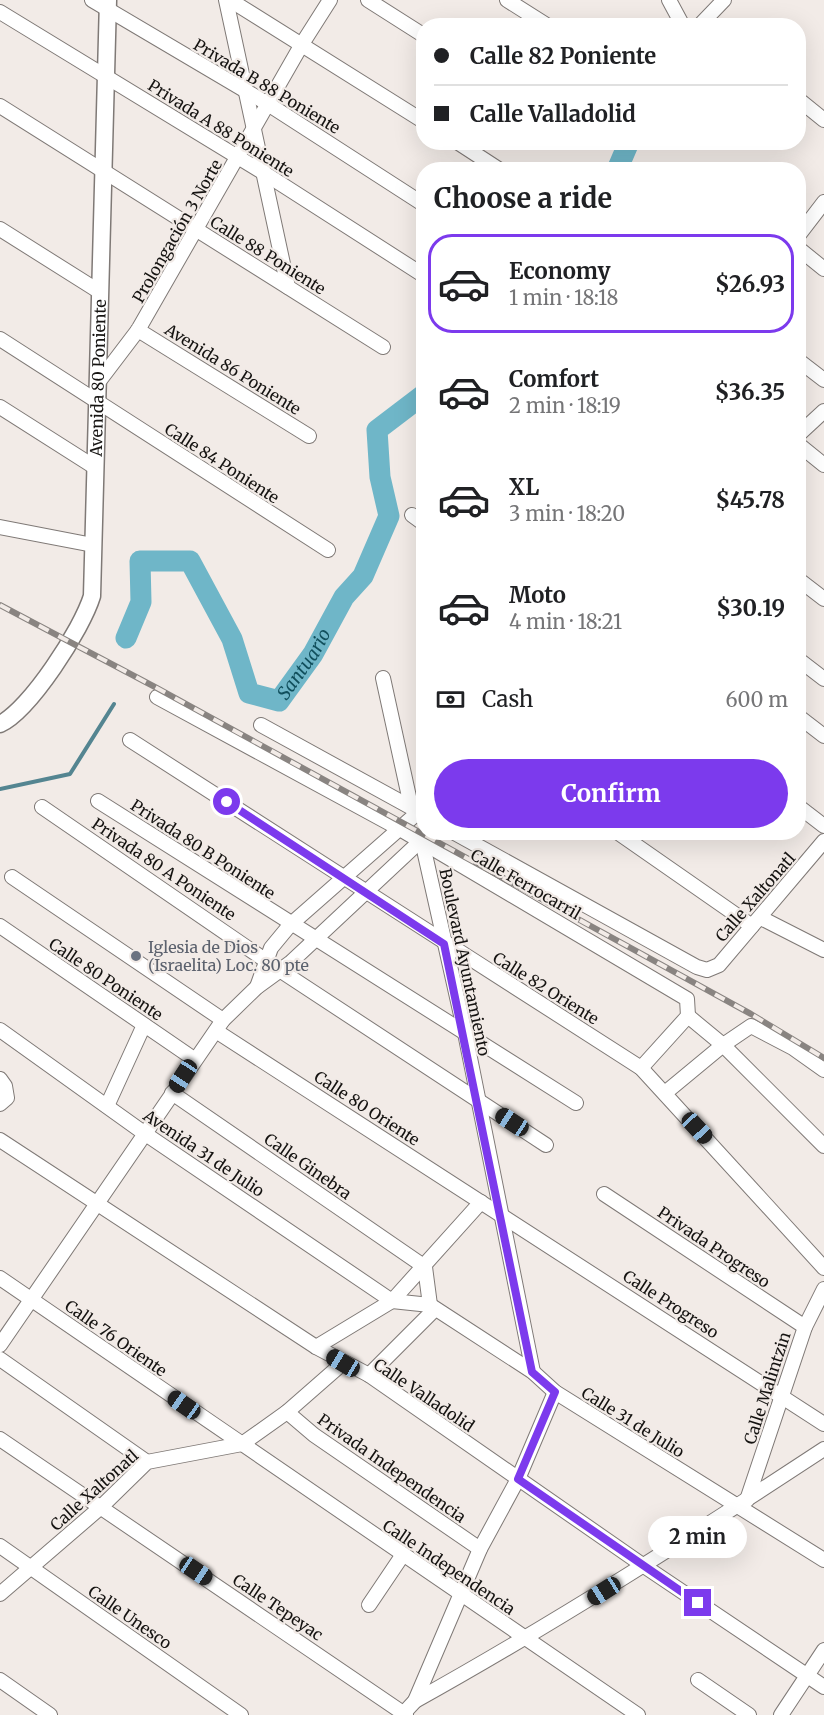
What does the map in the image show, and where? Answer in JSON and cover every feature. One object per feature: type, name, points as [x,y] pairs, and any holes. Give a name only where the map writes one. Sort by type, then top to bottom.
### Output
[{"type":"street","name":"Privada B 88 Poniente","points":[[92,0],[108,5],[416,199]]},
{"type":"street","points":[[228,0],[416,117]]},
{"type":"street","points":[[228,0],[245,91],[288,287]]},
{"type":"street","name":"Prolongación 3 Norte","points":[[100,380],[138,330],[302,44],[330,0]]},
{"type":"street","points":[[368,0],[416,31]]},
{"type":"street","points":[[507,0],[535,18]]},
{"type":"street","points":[[669,0],[679,18]]},
{"type":"street","points":[[707,18],[724,0]]},
{"type":"street","name":"Avenida 80 Poniente","points":[[0,724],[8,720],[64,652],[87,614],[92,596],[100,380],[100,292],[108,5]]},
{"type":"street","name":"Privada A 88 Poniente","points":[[0,12],[264,173],[416,271]]},
{"type":"street","points":[[806,105],[824,120]]},
{"type":"street","name":"Calle 88 Poniente","points":[[0,106],[383,347]]},
{"type":"street","points":[[470,150],[488,162]]},
{"type":"street","points":[[806,226],[824,202]]},
{"type":"street","points":[[0,229],[100,292]]},
{"type":"street","points":[[806,254],[824,269]]},
{"type":"street","name":"Avenida 86 Poniente","points":[[138,330],[309,436]]},
{"type":"street","name":"Calle 84 Poniente","points":[[0,339],[328,550]]},
{"type":"street","points":[[806,366],[824,380]]},
{"type":"street","points":[[0,407],[96,468]]},
{"type":"street","points":[[806,428],[824,411]]},
{"type":"street","points":[[806,450],[824,465]]},
{"type":"street","points":[[0,527],[93,545]]},
{"type":"street","points":[[806,585],[824,600]]},
{"type":"street","points":[[806,665],[824,679]]},
{"type":"street","points":[[383,678],[416,799]]},
{"type":"street","name":"Calle Ferrocarril","points":[[157,697],[400,829],[416,834]]},
{"type":"street","points":[[806,722],[824,736]]},
{"type":"street","points":[[261,725],[416,808]]},
{"type":"street","name":"Calle 82 Oriente","points":[[130,740],[444,944],[641,1068],[824,1268]]},
{"type":"street","name":"Privada 80 B Poniente","points":[[98,801],[290,925],[576,1103]]},
{"type":"street","name":"Privada 80 A Poniente","points":[[42,807],[281,970],[546,1145]]},
{"type":"street","points":[[806,812],[824,826]]},
{"type":"street","points":[[258,987],[272,948],[290,925],[416,813]]},
{"type":"street","points":[[0,1345],[194,1059],[220,1025],[258,987],[281,970],[423,840]]},
{"type":"street","name":"Boulevard Ayuntamiento","points":[[427,840],[444,944],[465,1033],[532,1372]]},
{"type":"street","name":"Calle Ferrocarril","points":[[431,840],[687,999],[688,1016]]},
{"type":"street","name":"Calle Xaltonatl","points":[[467,840],[697,968],[707,970],[719,965],[824,841]]},
{"type":"street","points":[[629,840],[757,922],[824,950]]},
{"type":"street","name":"Calle 80 Oriente","points":[[12,877],[220,1025],[499,1213]]},
{"type":"street","name":"Calle 80 Poniente","points":[[0,926],[194,1059]]},
{"type":"street","points":[[641,1068],[688,1016],[723,1045],[824,1146]]},
{"type":"street","points":[[107,1106],[144,1025]]},
{"type":"street","points":[[665,1093],[723,1045],[751,1026],[793,1048],[824,1070]]},
{"type":"street","name":"Avenida 31 de Julio","points":[[0,1030],[144,1132],[392,1301]]},
{"type":"street","points":[[0,1079],[5,1086],[3,1101]]},
{"type":"street","name":"Calle Ginebra","points":[[172,1093],[425,1267]]},
{"type":"street","name":"Calle Valladolid","points":[[0,1140],[316,1347],[369,1376],[824,1687]]},
{"type":"street","name":"Privada Progreso","points":[[604,1194],[805,1327]]},
{"type":"street","points":[[316,1347],[392,1301],[425,1267],[481,1202]]},
{"type":"street","name":"Calle Progreso","points":[[499,1213],[824,1424]]},
{"type":"street","points":[[369,1376],[432,1307],[425,1267]]},
{"type":"street","name":"Calle 76 Oriente","points":[[0,1278],[242,1444]]},
{"type":"street","name":"Calle Malintzin","points":[[743,1503],[805,1327],[824,1288]]},
{"type":"street","name":"Calle 31 de Julio","points":[[392,1301],[432,1307],[532,1372],[555,1392],[743,1503],[824,1560]]},
{"type":"street","points":[[0,1359],[147,1462]]},
{"type":"street","name":"Calle Xaltonatl","points":[[0,1594],[101,1507],[147,1462],[242,1444],[287,1412],[343,1363]]},
{"type":"street","points":[[404,1715],[415,1701],[480,1549],[518,1479],[555,1392]]},
{"type":"street","name":"Privada Independencia","points":[[287,1412],[314,1435],[480,1549]]},
{"type":"street","name":"Calle Tepeyac","points":[[0,1439],[404,1715]]},
{"type":"street","name":"Calle Independencia","points":[[242,1444],[402,1556],[638,1715]]},
{"type":"street","points":[[415,1701],[525,1639],[644,1566],[824,1449]]},
{"type":"street","name":"Calle Unesco","points":[[0,1546],[241,1715]]},
{"type":"street","points":[[369,1605],[402,1556]]},
{"type":"street","points":[[781,1715],[824,1650]]},
{"type":"street","points":[[0,1680],[50,1715]]},
{"type":"street","points":[[698,1680],[749,1715]]},
{"type":"waterway","name":"Santuario","points":[[620,162],[626,150]]},
{"type":"waterway","name":"Santuario","points":[[126,638],[141,602],[140,561],[190,561],[232,639],[249,693],[279,701],[313,654],[344,597],[363,576],[389,516],[380,477],[377,430],[416,400]]},
{"type":"waterway","points":[[0,789],[70,774],[114,704]]},
{"type":"railway","points":[[0,605],[416,830]]},
{"type":"railway","points":[[434,840],[751,1014],[824,1058]]},
{"type":"place","name":"Iglesia de Dios (Israelita) Loc. 80 pte","points":[[136,956]]},
{"type":"route","points":[[227,802],[444,944],[465,1033],[499,1213],[530,1351],[532,1372],[555,1392],[518,1479],[698,1603]]}]
